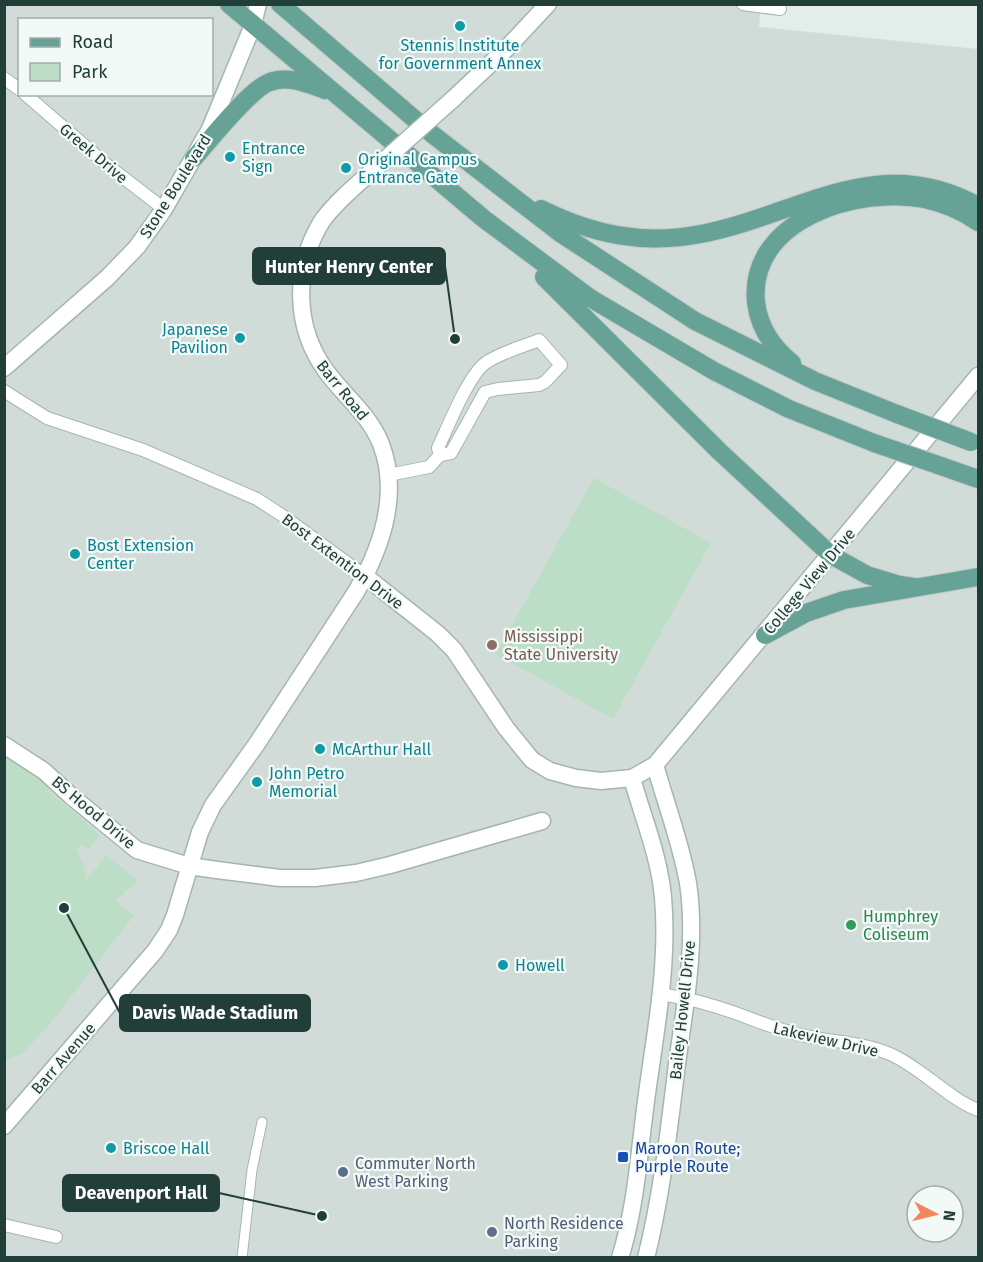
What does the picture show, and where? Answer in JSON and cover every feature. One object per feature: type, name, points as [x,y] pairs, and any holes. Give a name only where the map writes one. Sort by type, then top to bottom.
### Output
[{"type":"main road","points":[[229,4],[484,219],[590,298],[714,371],[789,409],[874,443],[978,478]]},
{"type":"main road","points":[[280,4],[432,134],[560,233],[695,321],[815,381],[975,443]]},
{"type":"main road","points":[[194,158],[254,92],[269,82],[283,80],[302,82],[335,93]]},
{"type":"main road","points":[[477,169],[536,206],[569,222],[609,235],[629,238],[653,239],[700,234],[836,192],[876,184],[914,183],[948,191],[978,206]]},
{"type":"main road","points":[[815,381],[780,352],[765,334],[760,321],[755,291],[768,252],[778,238],[800,220],[832,206],[888,196],[933,202],[956,209],[978,222]]},
{"type":"main road","points":[[484,219],[711,443],[831,555],[867,574],[900,585],[914,587]]},
{"type":"main road","points":[[765,635],[806,613],[844,600],[978,577]]},
{"type":"street","name":"Stone Boulevard","points":[[4,368],[107,278],[137,247],[164,209],[210,129],[224,99],[253,25],[258,4]]},
{"type":"street","name":"Barr Road","points":[[189,866],[200,832],[213,805],[256,745],[365,576],[385,528],[390,486],[383,451],[373,427],[315,354],[304,322],[301,298],[302,270],[314,236],[327,216],[370,173],[506,50],[548,4]]},
{"type":"street","points":[[743,4],[780,9]]},
{"type":"street","points":[[4,78],[18,88]]},
{"type":"street","name":"Greek Drive","points":[[27,96],[107,165],[164,209]]},
{"type":"street","points":[[440,455],[438,448],[470,383],[481,366],[539,340],[561,365],[545,382],[539,385],[485,392],[470,383]]},
{"type":"street","name":"College View Drive","points":[[632,778],[655,765],[978,376]]},
{"type":"street","name":"Bost Extention Drive","points":[[4,391],[47,418],[143,450],[257,499],[365,576],[438,634],[454,650],[506,728],[532,760],[550,771],[576,778],[601,781],[632,778]]},
{"type":"street","points":[[388,475],[429,467],[440,455],[451,453],[485,392]]},
{"type":"street","name":"BS Hood Drive","points":[[4,745],[45,771],[71,796],[137,850],[189,866]]},
{"type":"street","name":"Bailey Howell Drive","points":[[646,1257],[658,1204],[686,999],[691,938],[688,884],[667,801],[655,765]]},
{"type":"street","name":"Bailey Howell Drive","points":[[620,1257],[633,1197],[661,994],[665,941],[663,897],[656,854],[632,778]]},
{"type":"street","points":[[189,866],[280,878],[315,878],[390,865],[542,821]]},
{"type":"street","name":"Barr Avenue","points":[[4,1126],[155,951],[169,930],[189,866]]},
{"type":"street","name":"Lakeview Drive","points":[[661,994],[710,1004],[792,1033],[854,1044],[888,1054],[912,1068],[959,1102],[978,1110]]},
{"type":"street","points":[[242,1257],[252,1170],[262,1122]]},
{"type":"street","points":[[4,1224],[56,1237]]},
{"type":"shaded area","name":"Mississippi State University","points":[[761,4],[759,27],[978,49],[978,1257],[5,1258],[5,5]]},
{"type":"green space","points":[[594,478],[711,543],[613,719],[496,654]]},
{"type":"green space","points":[[5,751],[54,783],[48,791],[100,835],[89,849],[81,844],[76,850],[82,860],[87,880],[106,855],[138,880],[115,901],[134,915],[49,1025],[23,1053],[5,1061]]},
{"type":"place","name":"Stennis Institute for Government Annex","points":[[460,26]]},
{"type":"place","name":"Entrance Sign","points":[[230,157]]},
{"type":"place","name":"Original Campus Entrance Gate","points":[[346,168]]},
{"type":"place","name":"Japanese Pavilion","points":[[240,338]]},
{"type":"place","name":"Hunter Henry Center","points":[[455,339]]},
{"type":"place","name":"Bost Extension Center","points":[[75,554]]},
{"type":"place","name":"Mississippi State University","points":[[492,645]]},
{"type":"place","name":"McArthur Hall","points":[[320,749]]},
{"type":"place","name":"John Petro Memorial","points":[[257,782]]},
{"type":"place","name":"Davis Wade Stadium","points":[[64,908]]},
{"type":"place","name":"Humphrey Coliseum","points":[[851,925]]},
{"type":"place","name":"Howell","points":[[503,965]]},
{"type":"place","name":"Briscoe Hall","points":[[111,1148]]},
{"type":"place","name":"Maroon Route; Purple Route","points":[[623,1157]]},
{"type":"place","name":"Commuter North West Parking","points":[[343,1172]]},
{"type":"place","name":"Deavenport Hall","points":[[322,1216]]},
{"type":"place","name":"North Residence Parking","points":[[492,1232]]}]
